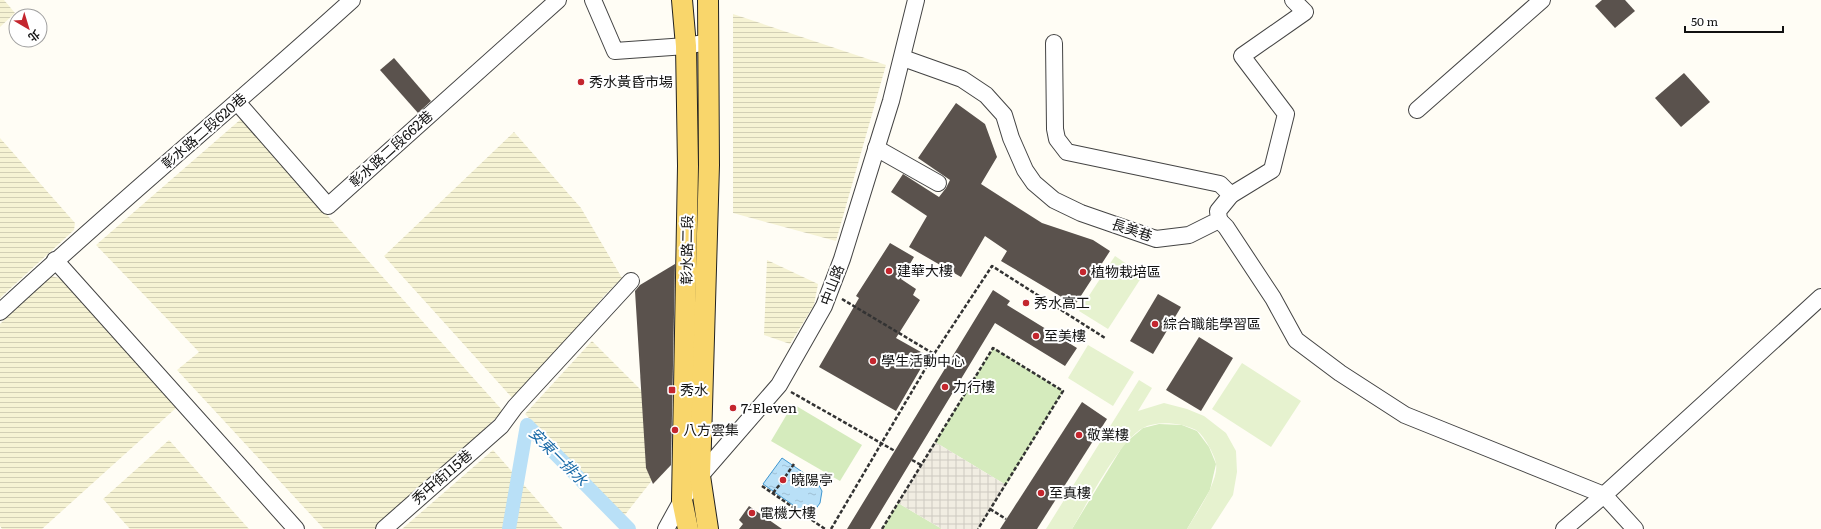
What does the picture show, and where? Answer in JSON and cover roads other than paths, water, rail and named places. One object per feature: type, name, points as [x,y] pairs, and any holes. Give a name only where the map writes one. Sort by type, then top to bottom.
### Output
[{"type":"main road","name":"彰水路二段","points":[[682,0],[686,46],[688,166],[682,500],[688,529]]},
{"type":"main road","name":"彰水路二段","points":[[708,0],[709,165],[700,476],[708,529]]},
{"type":"main road","points":[[688,166],[709,165]]},
{"type":"street","name":"彰水路二段620巷","points":[[0,312],[56,260],[352,0]]},
{"type":"street","name":"彰水路二段662巷","points":[[237,102],[328,206],[558,0]]},
{"type":"street","points":[[593,0],[616,51],[686,46],[708,42]]},
{"type":"street","name":"中山路","points":[[666,529],[682,500],[700,476],[779,385],[805,342],[824,306],[842,259],[876,148],[903,58],[916,0]]},
{"type":"street","points":[[1293,0],[1305,12],[1242,56],[1286,114],[1272,170],[1231,195],[1218,211],[1219,220],[1226,227],[1273,298],[1296,340],[1340,374],[1405,415],[1604,495],[1635,529]]},
{"type":"street","points":[[1417,110],[1542,0]]},
{"type":"street","points":[[1054,43],[1057,139],[1067,152],[1220,184],[1231,195]]},
{"type":"street","name":"長美巷","points":[[903,58],[962,79],[986,95],[1004,115],[1011,138],[1025,170],[1034,183],[1054,200],[1081,213],[1156,239],[1189,235],[1219,220]]},
{"type":"street","points":[[876,148],[938,183]]},
{"type":"street","points":[[56,260],[296,529]]},
{"type":"street","name":"秀中街115巷","points":[[384,529],[501,426],[515,407],[631,281]]},
{"type":"street","points":[[1564,529],[1604,495],[1821,297]]},
{"type":"water","points":[[782,458],[817,482],[822,491],[820,503],[810,517],[763,484]]},
{"type":"waterway","name":"安東一排水","points":[[509,529],[527,425],[629,529]]},
{"type":"place","name":"秀水黃昏市場","points":[[581,82]]},
{"type":"place","name":"建華大樓","points":[[889,271]]},
{"type":"place","name":"植物栽培區","points":[[1083,272]]},
{"type":"place","name":"秀水高工","points":[[1026,303]]},
{"type":"place","name":"綜合職能學習區","points":[[1155,324]]},
{"type":"place","name":"至美樓","points":[[1036,336]]},
{"type":"place","name":"學生活動中心","points":[[873,361]]},
{"type":"place","name":"力行樓","points":[[945,387]]},
{"type":"place","name":"秀水","points":[[672,390]]},
{"type":"place","name":"7-Eleven","points":[[733,408]]},
{"type":"place","name":"八方雲集","points":[[675,430]]},
{"type":"place","name":"敬業樓","points":[[1079,435]]},
{"type":"place","name":"曉陽亭","points":[[783,480]]},
{"type":"place","name":"至真樓","points":[[1041,493]]},
{"type":"place","name":"電機大樓","points":[[752,513]]}]
